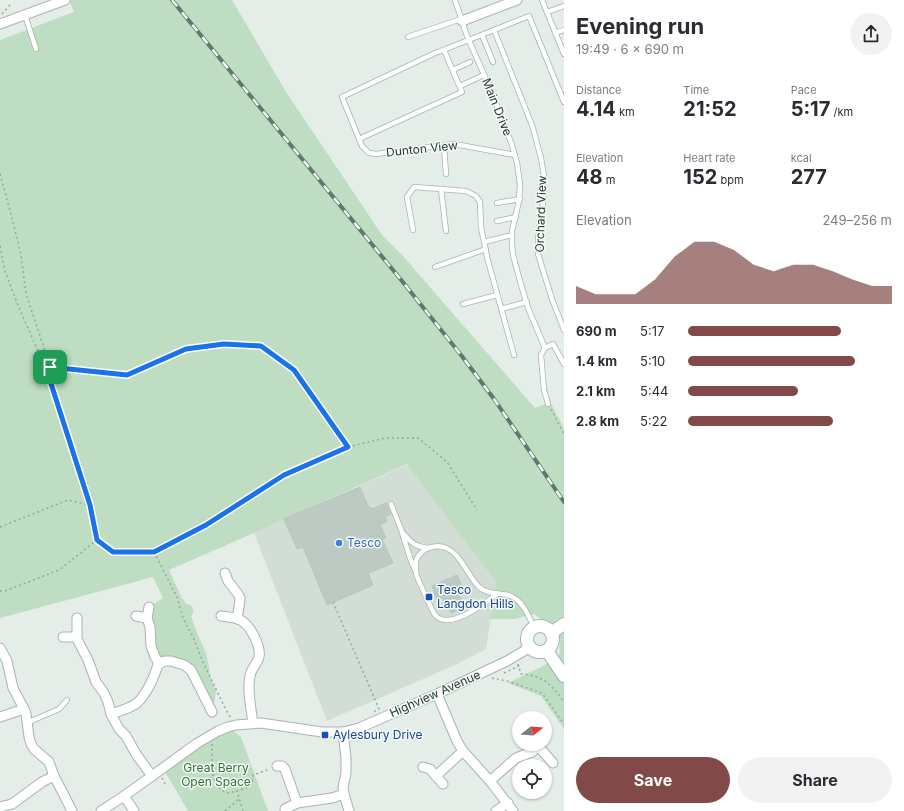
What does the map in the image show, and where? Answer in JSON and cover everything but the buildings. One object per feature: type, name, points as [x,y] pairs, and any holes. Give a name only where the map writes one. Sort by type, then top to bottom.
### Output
[{"type":"main road","points":[[551,632],[564,624]]},
{"type":"main road","points":[[543,626],[551,632],[553,640],[552,646],[547,651],[537,652],[529,648],[527,636],[531,629],[534,628],[543,626]]},
{"type":"main road","points":[[547,651],[564,676]]},
{"type":"street","points":[[0,24],[65,0]]},
{"type":"street","points":[[462,20],[517,0]]},
{"type":"street","points":[[225,573],[230,585],[240,598],[237,619]]},
{"type":"street","points":[[112,714],[137,703],[155,675],[158,661],[151,646],[150,627],[147,618],[149,607]]},
{"type":"street","points":[[136,616],[147,618]]},
{"type":"street","points":[[221,616],[237,619],[246,624],[256,640],[259,652],[258,659],[250,675],[250,696],[253,723]]},
{"type":"street","points":[[77,618],[76,637],[88,660],[96,682],[106,697],[119,729],[126,736],[136,754],[152,776]]},
{"type":"street","points":[[63,637],[76,637]]},
{"type":"street","points":[[0,648],[7,661],[13,688],[24,709],[28,738],[34,749],[49,762],[54,776],[72,811]]},
{"type":"street","name":"Highview Avenue","points":[[101,811],[196,744],[218,731],[236,725],[253,723],[270,724],[322,732],[343,732],[366,726],[376,720],[437,694],[507,661],[529,648]]},
{"type":"street","points":[[158,664],[165,661],[171,661],[184,665],[191,670],[212,712]]},
{"type":"street","points":[[437,694],[457,741],[463,751],[490,781],[513,811]]},
{"type":"street","points":[[0,717],[24,709]]},
{"type":"street","points":[[343,732],[346,758],[346,773],[343,788],[349,811]]},
{"type":"street","points":[[436,776],[463,751]]},
{"type":"street","points":[[490,781],[516,758],[533,751]]},
{"type":"street","points":[[543,751],[553,762]]},
{"type":"street","points":[[277,766],[282,766],[285,769],[297,803]]},
{"type":"street","points":[[423,767],[430,770],[443,784]]},
{"type":"street","points":[[1,808],[12,804],[42,782],[54,776]]},
{"type":"street","points":[[283,810],[297,803],[332,798],[344,794]]},
{"type":"street","points":[[124,796],[134,811]]},
{"type":"street","points":[[496,811],[508,803]]},
{"type":"lane","name":"Main Drive","points":[[456,0],[469,40],[512,145],[517,162],[520,184],[520,199],[512,231],[513,255],[526,302],[545,348]]},
{"type":"lane","points":[[542,0],[564,54]]},
{"type":"lane","points":[[547,12],[564,6]]},
{"type":"lane","points":[[24,15],[36,49]]},
{"type":"lane","points":[[469,40],[528,16],[564,102]]},
{"type":"lane","points":[[408,37],[462,20]]},
{"type":"lane","name":"Orchard View","points":[[494,30],[532,125],[541,158],[544,176],[544,195],[540,216],[538,254],[552,299],[564,330]]},
{"type":"lane","points":[[555,33],[564,30]]},
{"type":"lane","points":[[482,35],[493,62]]},
{"type":"lane","name":"Dunton View","points":[[469,40],[342,97],[362,146],[368,153],[376,154],[454,144],[514,155]]},
{"type":"lane","points":[[444,50],[460,86]]},
{"type":"lane","points":[[452,70],[470,62]]},
{"type":"lane","name":"Dunton View","points":[[359,139],[462,92],[460,86],[484,75]]},
{"type":"lane","points":[[444,146],[446,174]]},
{"type":"lane","points":[[413,230],[407,197],[414,187],[466,191],[476,196],[480,202],[481,227],[487,258],[514,355]]},
{"type":"lane","points":[[441,189],[446,232]]},
{"type":"lane","points":[[497,203],[520,199]]},
{"type":"lane","points":[[497,221],[516,217]]},
{"type":"lane","points":[[484,242],[512,235]]},
{"type":"lane","points":[[435,267],[486,249]]},
{"type":"lane","points":[[463,304],[497,296]]},
{"type":"lane","points":[[501,309],[526,302]]},
{"type":"lane","points":[[548,404],[544,390],[541,355],[545,348],[553,344],[564,364]]},
{"type":"lane","points":[[391,504],[410,558],[430,607],[435,615],[441,619],[454,619],[474,610],[497,594]]},
{"type":"lane","points":[[401,529],[407,539],[414,545],[428,548]]},
{"type":"lane","points":[[416,573],[416,560],[422,552],[428,548],[436,546],[445,547],[452,551],[480,587],[488,592],[509,596],[517,601],[524,609],[534,628]]},
{"type":"lane","points":[[27,723],[59,709],[67,700]]},
{"type":"path","points":[[0,17],[10,5]]},
{"type":"path","points":[[0,174],[21,255],[26,294],[50,367]]},
{"type":"path","points":[[0,246],[5,272],[18,308],[46,368],[90,505],[97,540],[113,552],[154,552],[206,525],[284,475],[348,447],[385,438],[418,438],[447,462],[477,510]]},
{"type":"path","points":[[46,368],[50,367],[127,375],[186,349],[224,344],[261,346],[294,370],[348,447]]},
{"type":"path","points":[[548,404],[564,434]]},
{"type":"path","points":[[0,526],[68,500],[90,505]]},
{"type":"path","points":[[0,592],[59,570],[97,540]]},
{"type":"path","points":[[154,552],[177,597],[183,618],[193,637],[202,662],[226,710],[236,725]]},
{"type":"path","points":[[333,602],[380,709],[373,712],[376,720]]},
{"type":"path","points":[[492,678],[519,666],[521,674],[540,677],[553,687],[564,702]]},
{"type":"path","points":[[207,738],[213,744],[212,771],[215,783],[221,790],[228,792],[246,788],[252,784],[253,775],[277,766]]},
{"type":"path","points":[[237,790],[242,811]]},
{"type":"path","points":[[226,811],[239,799]]},
{"type":"shaded area","points":[[409,464],[496,582],[486,649],[455,665],[327,721],[254,533]]},
{"type":"green space","points":[[69,0],[232,0],[286,92],[382,235],[402,255],[535,408],[550,402],[564,428],[564,729],[541,696],[508,683],[559,657],[560,643],[549,625],[534,614],[515,619],[490,619],[496,582],[407,464],[169,570],[181,596],[186,604],[191,605],[194,611],[191,616],[206,653],[210,676],[216,691],[214,703],[202,692],[191,670],[155,657],[149,607],[163,598],[153,577],[0,618],[0,40],[74,12]]},
{"type":"green space","name":"Great Berry Open Space","points":[[228,727],[241,737],[268,811],[188,811],[163,768]]},
{"type":"railway","points":[[172,0],[461,355],[494,399],[564,502]]},
{"type":"place","name":"Tesco","points":[[339,543]]},
{"type":"place","name":"Tesco Langdon Hills","points":[[429,597]]},
{"type":"place","name":"Aylesbury Drive","points":[[325,735]]},
{"type":"route","points":[[224,344],[261,346],[294,370],[348,447],[284,475],[206,525],[154,552],[113,552],[97,540],[90,505],[46,368],[50,367],[127,375],[186,349],[224,344]]}]
